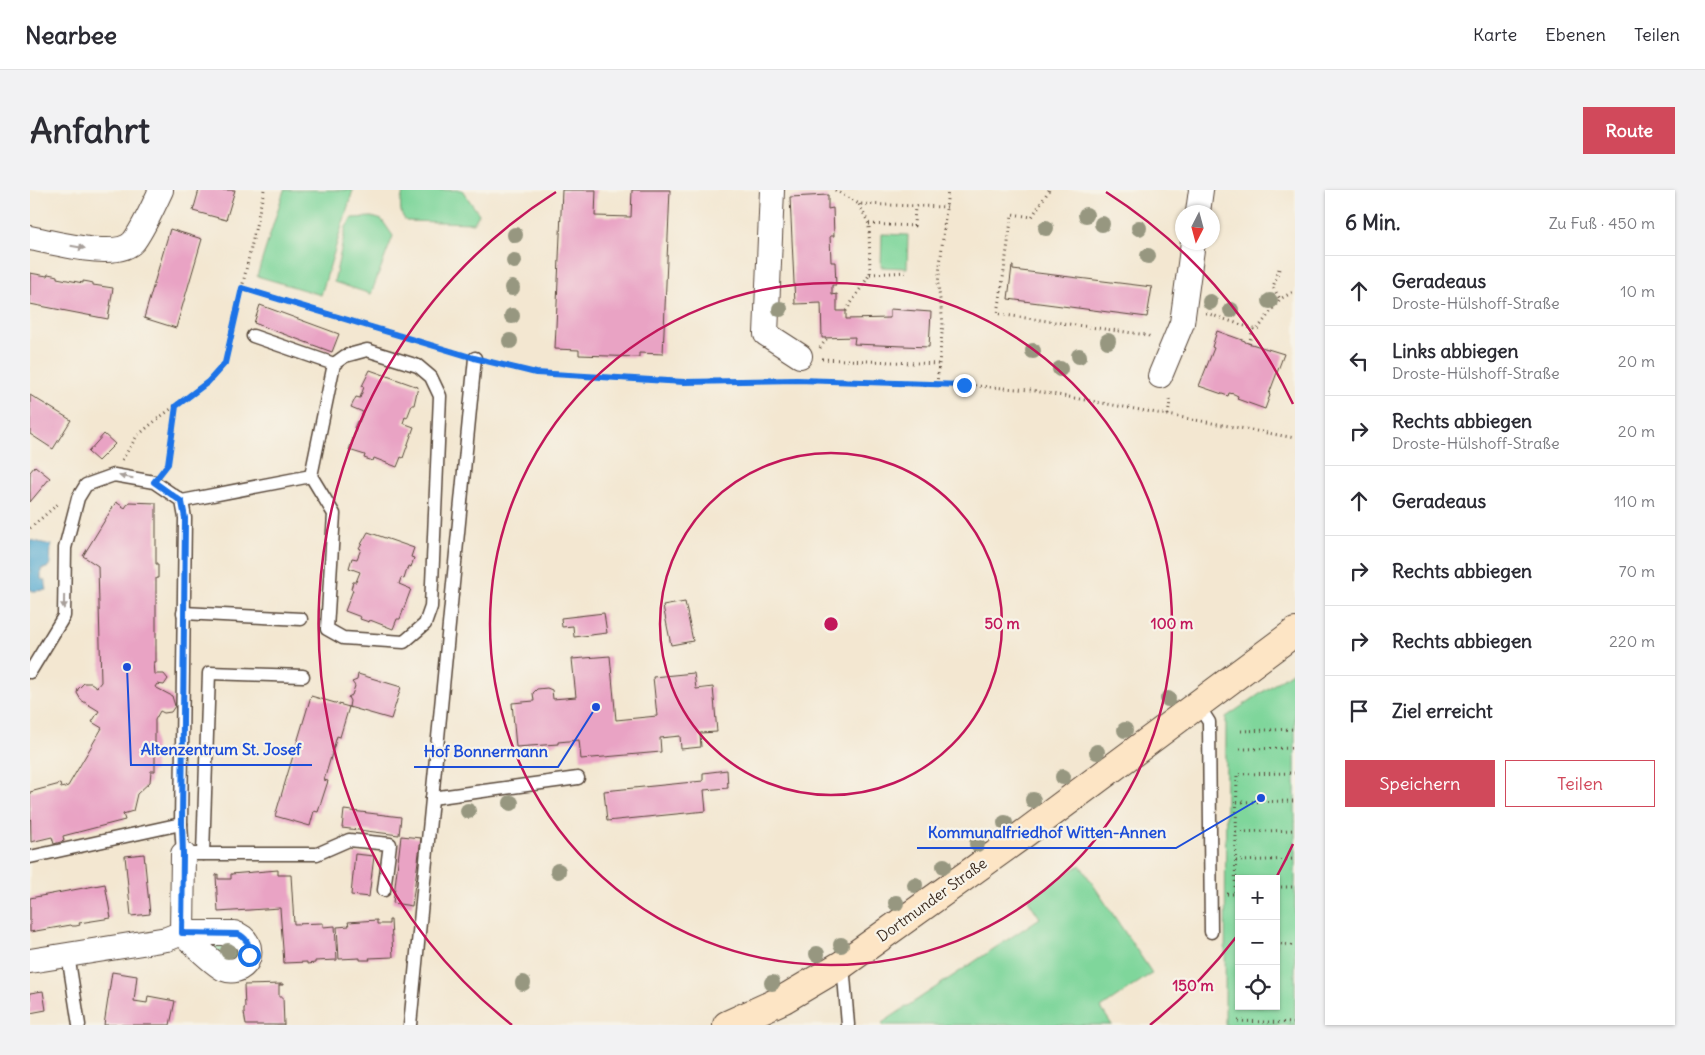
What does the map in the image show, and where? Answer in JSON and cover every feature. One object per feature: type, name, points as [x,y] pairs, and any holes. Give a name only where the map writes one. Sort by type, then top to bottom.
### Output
[{"type":"main road","name":"Dortmunder Straße","points":[[727,1025],[784,999],[844,964],[1018,839],[1295,632]]},
{"type":"street","points":[[30,238],[103,251],[118,250],[133,242],[161,190]]},
{"type":"street","points":[[772,190],[766,334],[800,356]]},
{"type":"street","points":[[1199,205],[1201,190]]},
{"type":"street","points":[[1160,376],[1182,323],[1193,250]]},
{"type":"street","points":[[30,962],[166,939],[182,933],[193,854]]},
{"type":"lane","points":[[253,336],[334,364]]},
{"type":"lane","points":[[366,350],[418,366],[431,377],[440,396],[431,607],[425,624],[404,642],[343,638],[327,629],[334,514],[311,476],[334,364],[345,356],[366,350]]},
{"type":"lane","points":[[410,1025],[474,358]]},
{"type":"lane","points":[[30,672],[64,616],[66,548],[78,498],[86,485],[114,474],[154,482],[182,502],[185,518],[182,824],[193,854]]},
{"type":"lane","points":[[182,502],[311,476]]},
{"type":"lane","points":[[183,613],[301,619]]},
{"type":"lane","points":[[193,854],[209,673],[302,676]]},
{"type":"lane","points":[[1198,705],[1209,722],[1211,932]]},
{"type":"lane","points":[[432,798],[578,778]]},
{"type":"lane","points":[[30,857],[182,824]]},
{"type":"lane","points":[[193,854],[317,854],[349,840],[390,844],[384,890]]},
{"type":"lane","points":[[68,955],[79,1025]]},
{"type":"lane","points":[[844,964],[848,1025]]},
{"type":"path","points":[[114,474],[137,436],[208,382],[225,363],[264,190]]},
{"type":"path","points":[[835,190],[860,204],[946,206]]},
{"type":"path","points":[[937,384],[943,323],[938,284],[948,190]]},
{"type":"path","points":[[1049,190],[1032,217],[1012,214],[998,314],[1147,335],[1171,348]]},
{"type":"path","points":[[846,311],[870,274],[869,224],[860,204]]},
{"type":"path","points":[[869,224],[914,226],[915,206]]},
{"type":"path","points":[[1279,269],[1273,287],[1280,299]]},
{"type":"path","points":[[870,274],[908,272]]},
{"type":"path","points":[[242,288],[474,358],[536,373],[684,382],[797,380],[937,384],[1030,390],[1295,438]]},
{"type":"path","points":[[1184,309],[1202,312],[1257,330],[1280,299],[1295,291]]},
{"type":"path","points":[[1249,344],[1253,329]]},
{"type":"path","points":[[800,356],[939,364]]},
{"type":"path","points":[[154,482],[168,464],[176,406]]},
{"type":"path","points":[[30,528],[70,496],[78,498]]},
{"type":"path","points":[[1241,731],[1295,729]]},
{"type":"path","points":[[1240,749],[1295,748]]},
{"type":"path","points":[[1237,875],[1237,774],[1295,773]]},
{"type":"path","points":[[1237,802],[1295,801]]},
{"type":"path","points":[[1236,832],[1295,830]]},
{"type":"path","points":[[1236,861],[1295,859]]},
{"type":"path","points":[[1280,887],[1295,887]]},
{"type":"path","points":[[1280,944],[1295,946]]},
{"type":"path","points":[[1238,1021],[1295,1023]]},
{"type":"green space","points":[[284,190],[353,190],[321,295],[257,276]]},
{"type":"green space","points":[[404,190],[462,190],[479,214],[474,223],[406,221],[403,218],[400,206]]},
{"type":"green space","points":[[372,217],[382,220],[393,236],[371,294],[334,282],[346,227],[352,218]]},
{"type":"green space","points":[[882,234],[908,235],[907,268],[881,267]]},
{"type":"green space","points":[[1295,670],[1295,1025],[1225,1025],[1226,717]]},
{"type":"green space","points":[[1080,865],[1152,973],[1101,1008],[1112,1025],[884,1025],[882,1023],[1040,918],[1028,900]]},
{"type":"green space","points":[[210,938],[234,946],[239,951],[236,958],[230,960],[208,944]]},
{"type":"water","points":[[30,540],[51,545],[50,564],[47,568],[41,569],[41,579],[45,581],[47,590],[33,591],[30,589]]},
{"type":"building","points":[[199,190],[235,190],[226,220],[193,211]]},
{"type":"building","points":[[562,190],[596,190],[595,216],[631,217],[632,190],[670,190],[663,354],[639,353],[639,357],[579,355],[579,350],[555,349]]},
{"type":"building","points":[[828,195],[828,209],[833,208],[834,236],[830,236],[831,262],[835,262],[836,285],[832,285],[832,295],[837,294],[837,311],[846,311],[846,319],[890,318],[890,309],[931,312],[929,347],[854,344],[855,337],[822,338],[821,303],[795,304],[790,197]]},
{"type":"building","points":[[170,229],[202,239],[176,328],[144,318]]},
{"type":"building","points":[[1012,266],[1013,270],[1152,287],[1147,317],[1008,299]]},
{"type":"building","points":[[30,273],[47,276],[48,274],[57,276],[57,278],[83,283],[83,281],[89,282],[93,283],[93,285],[113,288],[108,319],[30,304]]},
{"type":"building","points":[[260,305],[339,334],[332,352],[254,323]]},
{"type":"building","points":[[1217,331],[1284,354],[1265,409],[1237,399],[1238,396],[1234,394],[1229,393],[1228,396],[1199,386],[1214,348],[1212,347]]},
{"type":"building","points":[[370,370],[418,387],[414,405],[412,405],[403,423],[414,427],[403,458],[401,457],[397,467],[374,458],[373,461],[364,458],[365,455],[349,450],[356,429],[354,428],[363,412],[351,407],[356,397],[360,398],[364,387],[362,386]]},
{"type":"building","points":[[30,395],[71,420],[53,449],[30,434]]},
{"type":"building","points":[[104,434],[115,444],[98,461],[88,452]]},
{"type":"building","points":[[35,466],[50,478],[30,502],[30,472]]},
{"type":"building","points":[[116,502],[125,508],[129,502],[156,503],[156,564],[158,564],[158,578],[156,578],[156,662],[154,662],[155,674],[164,674],[168,679],[164,685],[157,684],[155,687],[172,696],[175,706],[171,712],[164,713],[160,711],[155,720],[155,771],[151,771],[150,782],[137,794],[133,811],[123,814],[125,820],[63,836],[64,841],[54,844],[52,837],[31,842],[30,792],[60,784],[61,788],[68,786],[102,728],[92,722],[99,711],[81,700],[77,693],[84,683],[91,683],[97,687],[101,682],[98,566],[83,556]]},
{"type":"building","points":[[368,532],[414,548],[411,557],[414,558],[411,567],[408,566],[404,579],[401,578],[399,584],[411,589],[400,619],[397,619],[393,629],[370,620],[369,622],[360,619],[361,617],[345,611],[353,590],[351,589],[353,582],[356,582],[360,572],[349,568],[352,558],[357,559],[361,549],[359,548]]},
{"type":"building","points":[[685,602],[693,641],[671,645],[663,606]]},
{"type":"building","points":[[604,613],[607,633],[574,637],[573,626],[562,627],[561,618]]},
{"type":"building","points":[[610,656],[616,720],[657,716],[653,677],[694,673],[696,689],[713,687],[717,732],[700,733],[701,747],[681,749],[680,736],[660,738],[661,752],[581,759],[579,740],[558,742],[558,744],[516,747],[512,703],[534,701],[533,693],[537,689],[547,688],[552,690],[553,699],[576,697],[572,659]]},
{"type":"building","points":[[358,674],[401,687],[391,719],[349,707],[350,701],[348,697],[352,695],[355,686],[352,682],[357,680]]},
{"type":"building","points":[[311,696],[349,707],[340,737],[337,736],[324,780],[328,781],[318,812],[314,811],[310,826],[275,816]]},
{"type":"building","points":[[727,770],[728,788],[704,790],[706,811],[607,821],[604,791],[703,781],[703,773]]},
{"type":"building","points":[[344,810],[401,817],[399,835],[342,828]]},
{"type":"building","points":[[401,836],[421,838],[412,906],[393,903]]},
{"type":"building","points":[[144,854],[150,914],[131,916],[125,856]]},
{"type":"building","points":[[355,854],[374,856],[369,897],[351,895]]},
{"type":"building","points":[[278,870],[278,875],[291,875],[294,924],[323,923],[323,927],[335,926],[337,960],[315,961],[315,963],[307,964],[307,962],[284,963],[280,908],[218,912],[216,875],[218,874],[218,879],[231,879],[231,874]]},
{"type":"building","points":[[105,884],[111,918],[79,923],[80,925],[76,926],[71,925],[30,932],[30,898]]},
{"type":"building","points":[[377,920],[377,924],[389,924],[389,920],[391,920],[393,957],[369,958],[370,960],[360,960],[360,958],[339,959],[337,927],[349,926],[348,922]]},
{"type":"building","points":[[112,972],[137,976],[134,1001],[147,1003],[148,996],[175,1001],[170,1025],[104,1025]]},
{"type":"building","points":[[283,984],[279,985],[279,997],[283,997],[284,1025],[246,1025],[244,985]]},
{"type":"building","points":[[43,991],[46,1010],[30,1013],[30,993]]},
{"type":"place","name":"Altenzentrum St. Josef","points":[[127,667]]},
{"type":"place","name":"Hof Bonnermann","points":[[596,707]]},
{"type":"place","name":"Kommunalfriedhof Witten-Annen","points":[[1261,798]]},
{"type":"route","points":[[249,955],[249,945],[238,934],[182,933],[185,518],[182,502],[154,482],[168,464],[176,406],[208,382],[225,363],[242,288],[474,358],[536,373],[684,382],[797,380],[964,385]]}]
